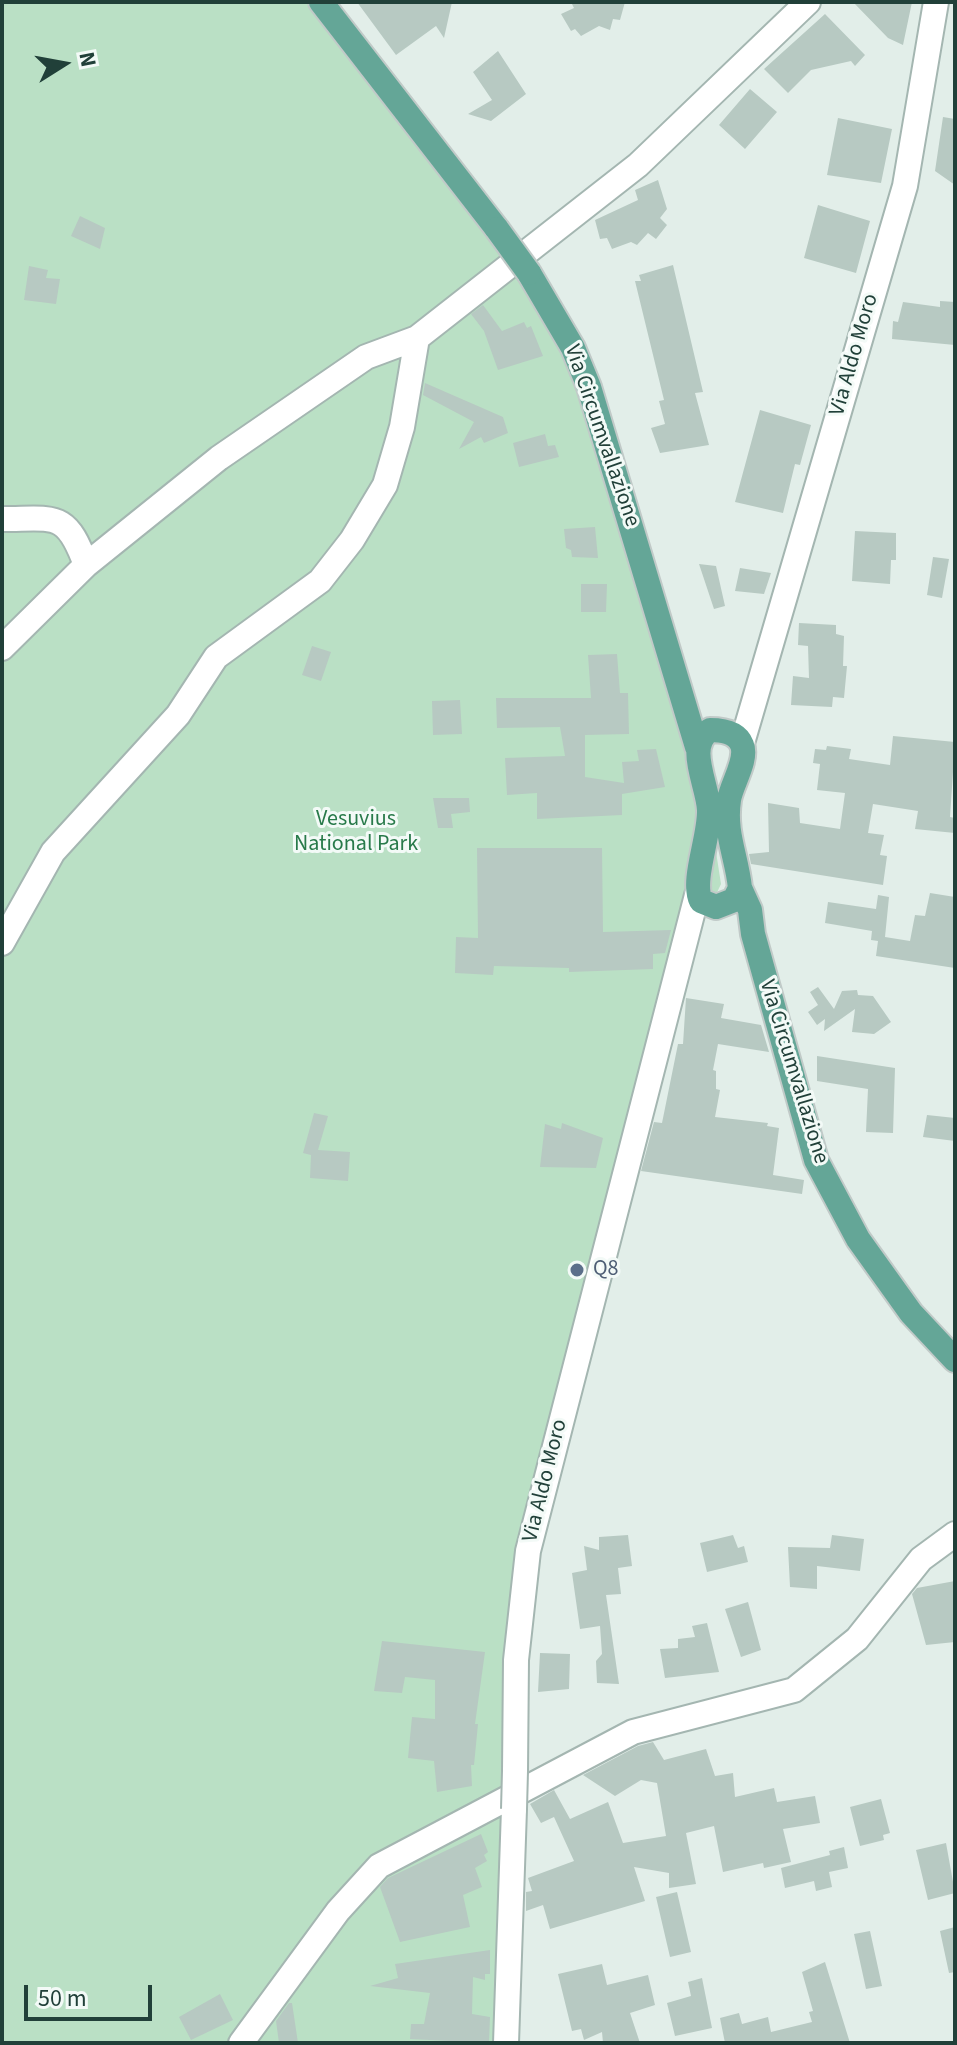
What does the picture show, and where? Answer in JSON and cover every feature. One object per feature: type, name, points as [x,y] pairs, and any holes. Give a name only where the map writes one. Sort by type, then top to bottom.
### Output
[{"type":"main road","name":"Via Circumvallazione","points":[[321,2],[497,229],[529,273],[567,335],[589,387],[685,704],[718,738],[744,753],[729,797],[729,846],[740,888],[750,910],[753,934],[816,1160],[858,1239],[911,1313],[955,1360]]},
{"type":"main road","points":[[712,903],[709,810],[718,738]]},
{"type":"main road","points":[[712,903],[734,900],[740,888]]},
{"type":"main road","points":[[712,903],[753,934]]},
{"type":"street","points":[[2,648],[86,565],[219,458],[366,357],[417,338],[638,165],[808,2]]},
{"type":"street","name":"Via Aldo Moro","points":[[718,738],[754,704],[905,186],[936,2]]},
{"type":"street","points":[[2,943],[53,852],[178,715],[216,657],[239,637],[297,600],[320,581],[345,550],[385,485],[402,427],[417,338]]},
{"type":"street","points":[[2,519],[52,519],[66,524],[77,538],[86,565]]},
{"type":"street","name":"Via Aldo Moro","points":[[506,2043],[516,1660],[528,1551],[689,935],[712,903]]},
{"type":"street","points":[[241,2043],[338,1911],[379,1866],[633,1732],[794,1690],[857,1639],[921,1559],[955,1534]]},
{"type":"green space","name":"Vesuvius National Park","points":[[2,2],[337,2],[422,110],[525,252],[573,333],[703,768],[721,884],[692,945],[536,1543],[522,1708],[513,2043],[2,2043]]},
{"type":"building","points":[[357,2],[452,2],[444,38],[436,26],[396,55]]},
{"type":"building","points":[[571,2],[625,2],[620,20],[613,19],[610,30],[599,26],[581,36],[575,29],[571,31],[561,14],[574,8]]},
{"type":"building","points":[[853,2],[912,2],[903,45],[888,38]]},
{"type":"building","points":[[825,14],[865,55],[855,66],[851,61],[811,70],[788,93],[764,69]]},
{"type":"building","points":[[498,51],[526,94],[491,121],[468,114],[492,100],[473,72]]},
{"type":"building","points":[[750,89],[777,112],[745,149],[719,125]]},
{"type":"building","points":[[943,117],[955,119],[955,185],[935,171]]},
{"type":"building","points":[[838,118],[892,129],[881,183],[827,175]]},
{"type":"building","points":[[658,180],[667,209],[660,218],[667,225],[656,239],[648,233],[637,245],[631,242],[612,249],[607,238],[600,239],[595,220],[638,200],[635,190]]},
{"type":"building","points":[[818,205],[870,221],[856,273],[804,258]]},
{"type":"building","points":[[80,216],[105,228],[100,249],[71,236]]},
{"type":"building","points":[[673,265],[703,392],[695,393],[709,445],[660,453],[651,428],[665,424],[659,401],[664,400],[635,281],[641,281],[639,275]]},
{"type":"building","points":[[29,266],[48,270],[46,278],[60,279],[56,304],[24,300]]},
{"type":"building","points":[[940,301],[955,302],[955,345],[892,339],[893,321],[898,322],[903,302],[940,307]]},
{"type":"building","points":[[483,305],[502,331],[524,322],[527,328],[531,326],[543,356],[498,370],[484,331],[471,314]]},
{"type":"building","points":[[425,383],[503,417],[508,433],[484,443],[481,437],[459,449],[474,422],[423,395]]},
{"type":"building","points":[[760,410],[811,425],[800,465],[795,464],[783,513],[735,502]]},
{"type":"building","points":[[545,434],[548,446],[555,445],[559,457],[519,467],[513,443]]},
{"type":"building","points":[[595,527],[598,558],[572,557],[571,550],[566,548],[564,529]]},
{"type":"building","points":[[855,531],[896,533],[896,560],[891,560],[890,584],[852,581]]},
{"type":"building","points":[[933,557],[949,559],[942,598],[927,595]]},
{"type":"building","points":[[699,564],[716,566],[725,606],[714,609]]},
{"type":"building","points":[[740,568],[771,573],[764,594],[735,591]]},
{"type":"building","points":[[581,584],[607,584],[606,612],[581,612]]},
{"type":"building","points":[[799,623],[836,625],[836,634],[844,636],[843,666],[847,666],[844,698],[833,697],[832,707],[791,705],[793,676],[809,678],[808,646],[798,645]]},
{"type":"building","points":[[312,646],[331,652],[321,681],[302,675]]},
{"type":"building","points":[[617,654],[620,693],[628,693],[629,734],[585,735],[585,777],[624,783],[622,762],[639,761],[637,750],[656,749],[665,787],[622,794],[622,815],[537,819],[537,793],[507,795],[505,758],[565,756],[560,727],[497,728],[496,698],[591,698],[588,655]]},
{"type":"building","points":[[460,700],[462,734],[433,735],[432,701]]},
{"type":"building","points":[[893,736],[955,742],[950,817],[955,818],[955,833],[915,829],[918,811],[873,804],[868,833],[884,835],[880,855],[887,856],[883,885],[751,864],[749,854],[769,852],[768,803],[799,808],[800,823],[840,829],[845,793],[817,790],[820,764],[813,763],[815,749],[826,750],[827,746],[851,749],[849,759],[890,765]]},
{"type":"building","points":[[433,798],[469,798],[470,812],[451,814],[453,828],[438,828]]},
{"type":"building","points":[[477,848],[602,848],[603,932],[671,930],[665,953],[653,954],[653,969],[569,972],[569,968],[494,966],[493,975],[455,973],[456,937],[478,938]]},
{"type":"building","points":[[930,893],[955,897],[955,968],[876,956],[878,941],[871,940],[872,931],[825,923],[828,902],[876,909],[878,895],[889,897],[885,937],[910,941],[915,915],[925,916]]},
{"type":"building","points":[[818,987],[834,1009],[842,991],[857,990],[858,995],[873,996],[891,1022],[874,1034],[852,1032],[855,1009],[824,1031],[825,1019],[817,1025],[808,1012],[818,1005],[810,992]]},
{"type":"building","points":[[686,998],[724,1004],[721,1018],[761,1025],[769,1052],[718,1044],[713,1070],[716,1071],[716,1089],[720,1090],[715,1117],[768,1123],[767,1126],[779,1128],[773,1175],[804,1180],[802,1194],[641,1171],[654,1122],[662,1123],[678,1044],[683,1044]]},
{"type":"building","points":[[817,1056],[895,1068],[893,1133],[866,1132],[868,1089],[817,1081]]},
{"type":"building","points":[[314,1113],[328,1116],[318,1150],[350,1152],[348,1181],[310,1178],[311,1155],[303,1153]]},
{"type":"building","points":[[927,1115],[955,1118],[955,1141],[923,1137]]},
{"type":"building","points":[[562,1123],[603,1138],[596,1168],[540,1167],[545,1124],[561,1129]]},
{"type":"building","points":[[628,1535],[632,1566],[618,1568],[621,1594],[606,1595],[619,1684],[597,1683],[596,1661],[602,1654],[600,1626],[580,1629],[572,1573],[587,1570],[584,1546],[599,1550],[599,1537]]},
{"type":"building","points":[[733,1535],[738,1548],[744,1546],[748,1562],[707,1572],[700,1543]]},
{"type":"building","points":[[832,1535],[864,1539],[860,1571],[817,1566],[817,1589],[790,1587],[788,1547],[830,1548]]},
{"type":"building","points":[[955,1581],[955,1642],[926,1645],[912,1594],[917,1588]]},
{"type":"building","points":[[748,1602],[761,1650],[741,1657],[725,1609]]},
{"type":"building","points":[[707,1623],[719,1672],[665,1678],[660,1649],[678,1648],[678,1639],[695,1637],[692,1626]]},
{"type":"building","points":[[382,1641],[485,1652],[475,1724],[478,1724],[474,1765],[471,1765],[472,1786],[437,1792],[434,1761],[408,1758],[412,1717],[435,1719],[435,1680],[405,1677],[402,1693],[374,1691]]},
{"type":"building","points":[[540,1653],[570,1654],[569,1689],[538,1692]]},
{"type":"building","points":[[653,1742],[664,1760],[706,1749],[715,1776],[733,1773],[735,1797],[774,1788],[777,1802],[815,1796],[820,1823],[783,1829],[791,1862],[764,1868],[763,1863],[723,1872],[714,1826],[686,1833],[696,1884],[669,1888],[669,1873],[634,1867],[645,1901],[550,1929],[543,1905],[526,1911],[526,1892],[532,1891],[528,1878],[574,1861],[554,1817],[541,1823],[530,1804],[554,1790],[570,1819],[608,1802],[623,1843],[666,1836],[657,1783],[641,1780],[615,1796],[583,1775],[638,1746]]},
{"type":"building","points":[[881,1799],[890,1833],[883,1835],[884,1840],[860,1846],[850,1807]]},
{"type":"building","points":[[481,1834],[488,1852],[484,1855],[487,1861],[475,1868],[482,1887],[463,1895],[470,1927],[400,1942],[380,1887],[388,1878]]},
{"type":"building","points":[[946,1843],[955,1893],[928,1900],[916,1850]]},
{"type":"building","points":[[844,1847],[848,1868],[829,1872],[832,1887],[816,1891],[814,1881],[785,1888],[781,1868],[830,1855],[829,1851]]},
{"type":"building","points":[[677,1892],[691,1952],[670,1957],[656,1897]]},
{"type":"building","points":[[955,1927],[955,1972],[949,1973],[940,1931]]},
{"type":"building","points":[[870,1931],[882,1986],[866,1989],[854,1934]]},
{"type":"building","points":[[490,1950],[490,1974],[485,1974],[485,1980],[473,1977],[472,2014],[490,2017],[489,2043],[410,2039],[411,2024],[424,2024],[430,1993],[370,1986],[398,1978],[395,1964]]},
{"type":"building","points":[[825,1962],[850,2043],[725,2043],[720,2018],[739,2013],[742,2024],[768,2017],[771,2032],[812,2022],[809,2012],[813,2011],[802,1972]]},
{"type":"building","points":[[602,1964],[607,1985],[648,1975],[655,2005],[630,2013],[640,2043],[603,2043],[602,2032],[584,2040],[581,2029],[572,2031],[558,1974]]},
{"type":"building","points":[[702,1978],[712,2028],[675,2036],[667,2003],[691,1996],[688,1982]]},
{"type":"building","points":[[220,1994],[233,2020],[191,2040],[179,2017]]},
{"type":"building","points":[[292,2003],[298,2043],[279,2043],[276,2021]]},
{"type":"place","name":"Q8","points":[[577,1270]]}]
